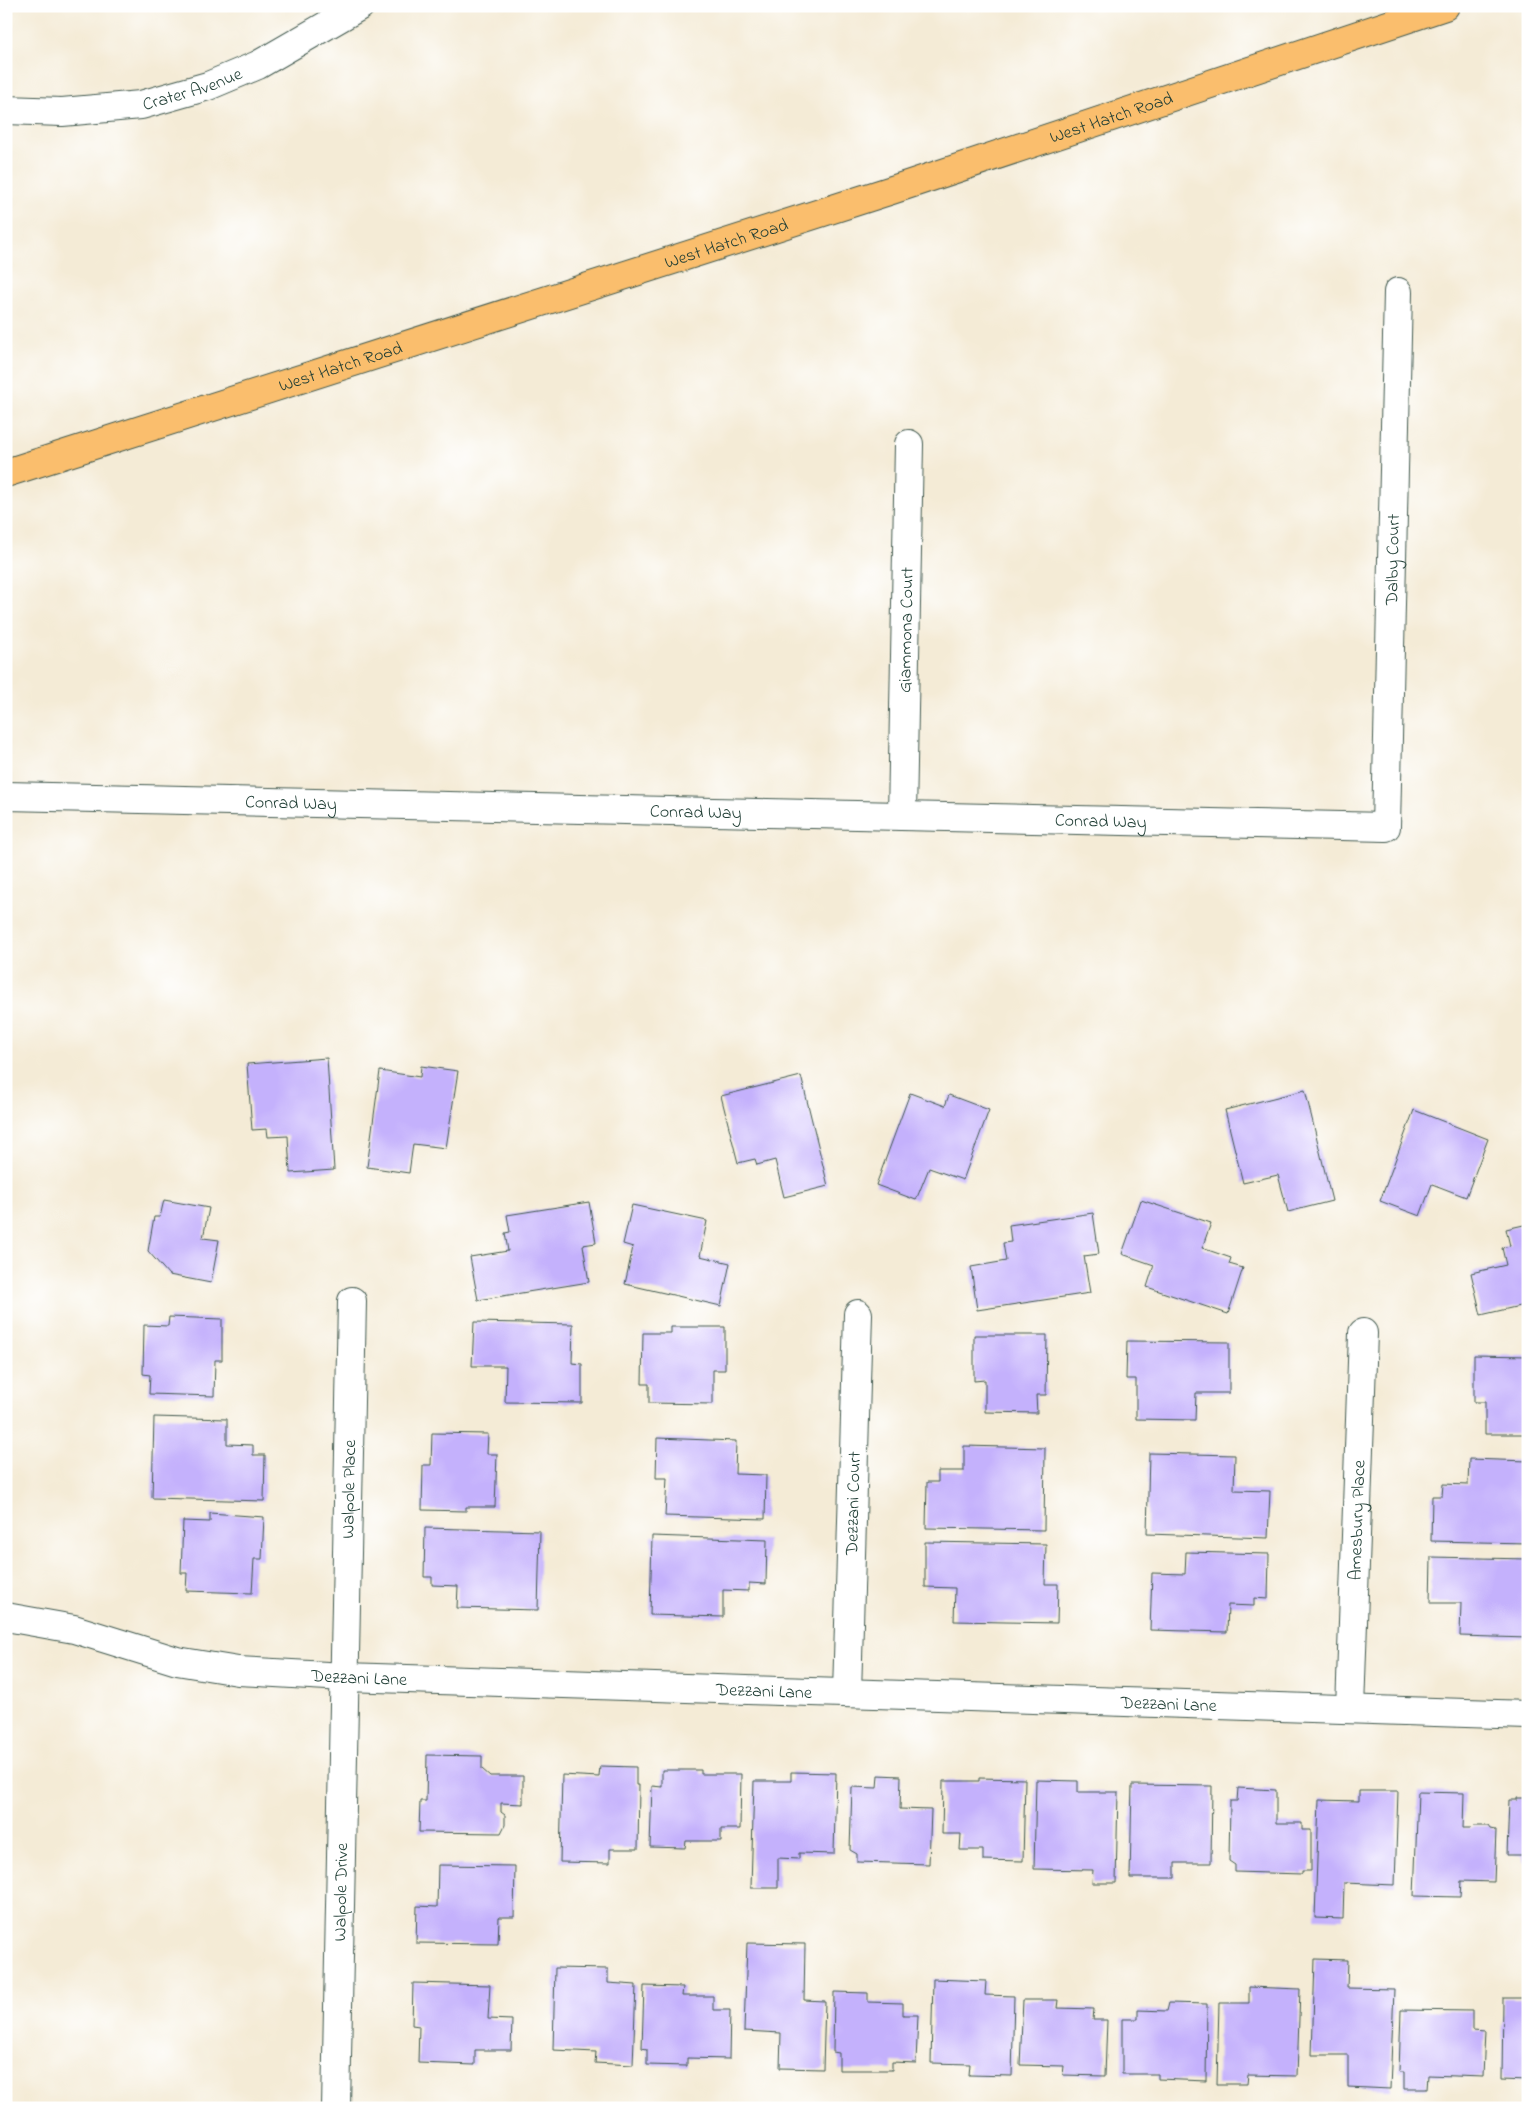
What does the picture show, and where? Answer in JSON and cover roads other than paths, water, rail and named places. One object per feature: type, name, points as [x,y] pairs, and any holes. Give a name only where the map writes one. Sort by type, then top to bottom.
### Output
[{"type":"main road","name":"West Hatch Road","points":[[6,473],[892,190],[1445,6]]},
{"type":"street","name":"Crater Avenue","points":[[6,110],[62,112],[141,105],[208,86],[258,65],[360,6]]},
{"type":"street","name":"Dalby Court","points":[[1386,827],[1398,292]]},
{"type":"street","name":"Giammona Court","points":[[902,816],[910,444]]},
{"type":"street","name":"Conrad Way","points":[[6,796],[1386,827]]},
{"type":"street","name":"Walpole Place","points":[[345,1677],[352,1301]]},
{"type":"street","name":"Dezzani Court","points":[[847,1693],[858,1314]]},
{"type":"street","name":"Amesbury Place","points":[[1350,1709],[1362,1332]]},
{"type":"street","name":"Dezzani Lane","points":[[6,1617],[74,1628],[177,1661],[238,1671],[345,1677],[1528,1715]]},
{"type":"street","name":"Walpole Drive","points":[[336,2108],[345,1677]]}]
